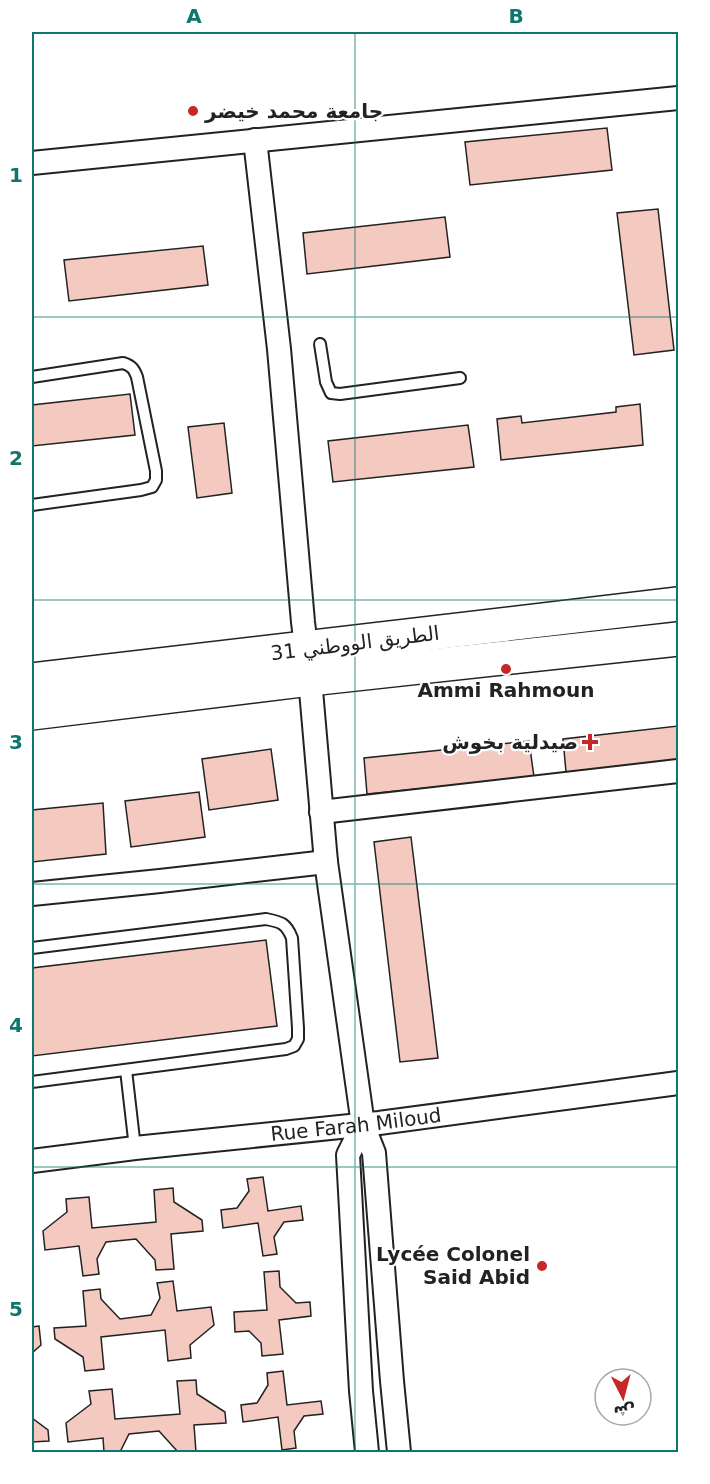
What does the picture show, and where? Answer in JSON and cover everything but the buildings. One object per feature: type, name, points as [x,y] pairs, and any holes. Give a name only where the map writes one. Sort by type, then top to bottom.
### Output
[{"type":"main road","name":"الطريق الووطني 31","points":[[32,680],[308,664],[678,604]]},
{"type":"main road","points":[[32,713],[308,664],[678,639]]},
{"type":"street","points":[[32,163],[678,98]]},
{"type":"street","points":[[255,140],[279,350],[326,862],[363,1125],[374,1153],[399,1452]]},
{"type":"street","points":[[321,812],[678,771]]},
{"type":"street","points":[[32,894],[326,862]]},
{"type":"street","name":"Rue Farah Miloud","points":[[32,1161],[363,1125],[678,1083]]},
{"type":"street","points":[[363,1125],[348,1155],[361,1391],[367,1452]]},
{"type":"lane","points":[[321,344],[326,382],[331,393],[340,394],[460,378]]},
{"type":"lane","points":[[32,377],[123,363],[130,365],[137,377],[156,480],[152,488],[32,505]]},
{"type":"lane","points":[[32,948],[266,919],[280,922],[288,929],[292,938],[298,1028],[298,1039],[294,1046],[286,1049],[32,1082]]},
{"type":"lane","points":[[126,1070],[135,1148]]},
{"type":"place","name":"جامعة محمد خيضر","points":[[193,111]]},
{"type":"place","name":"Ammi Rahmoun","points":[[506,669]]},
{"type":"place","name":"صيدلية بخوش","points":[[590,742]]},
{"type":"place","name":"Lycée Colonel Said Abid","points":[[542,1266]]}]
